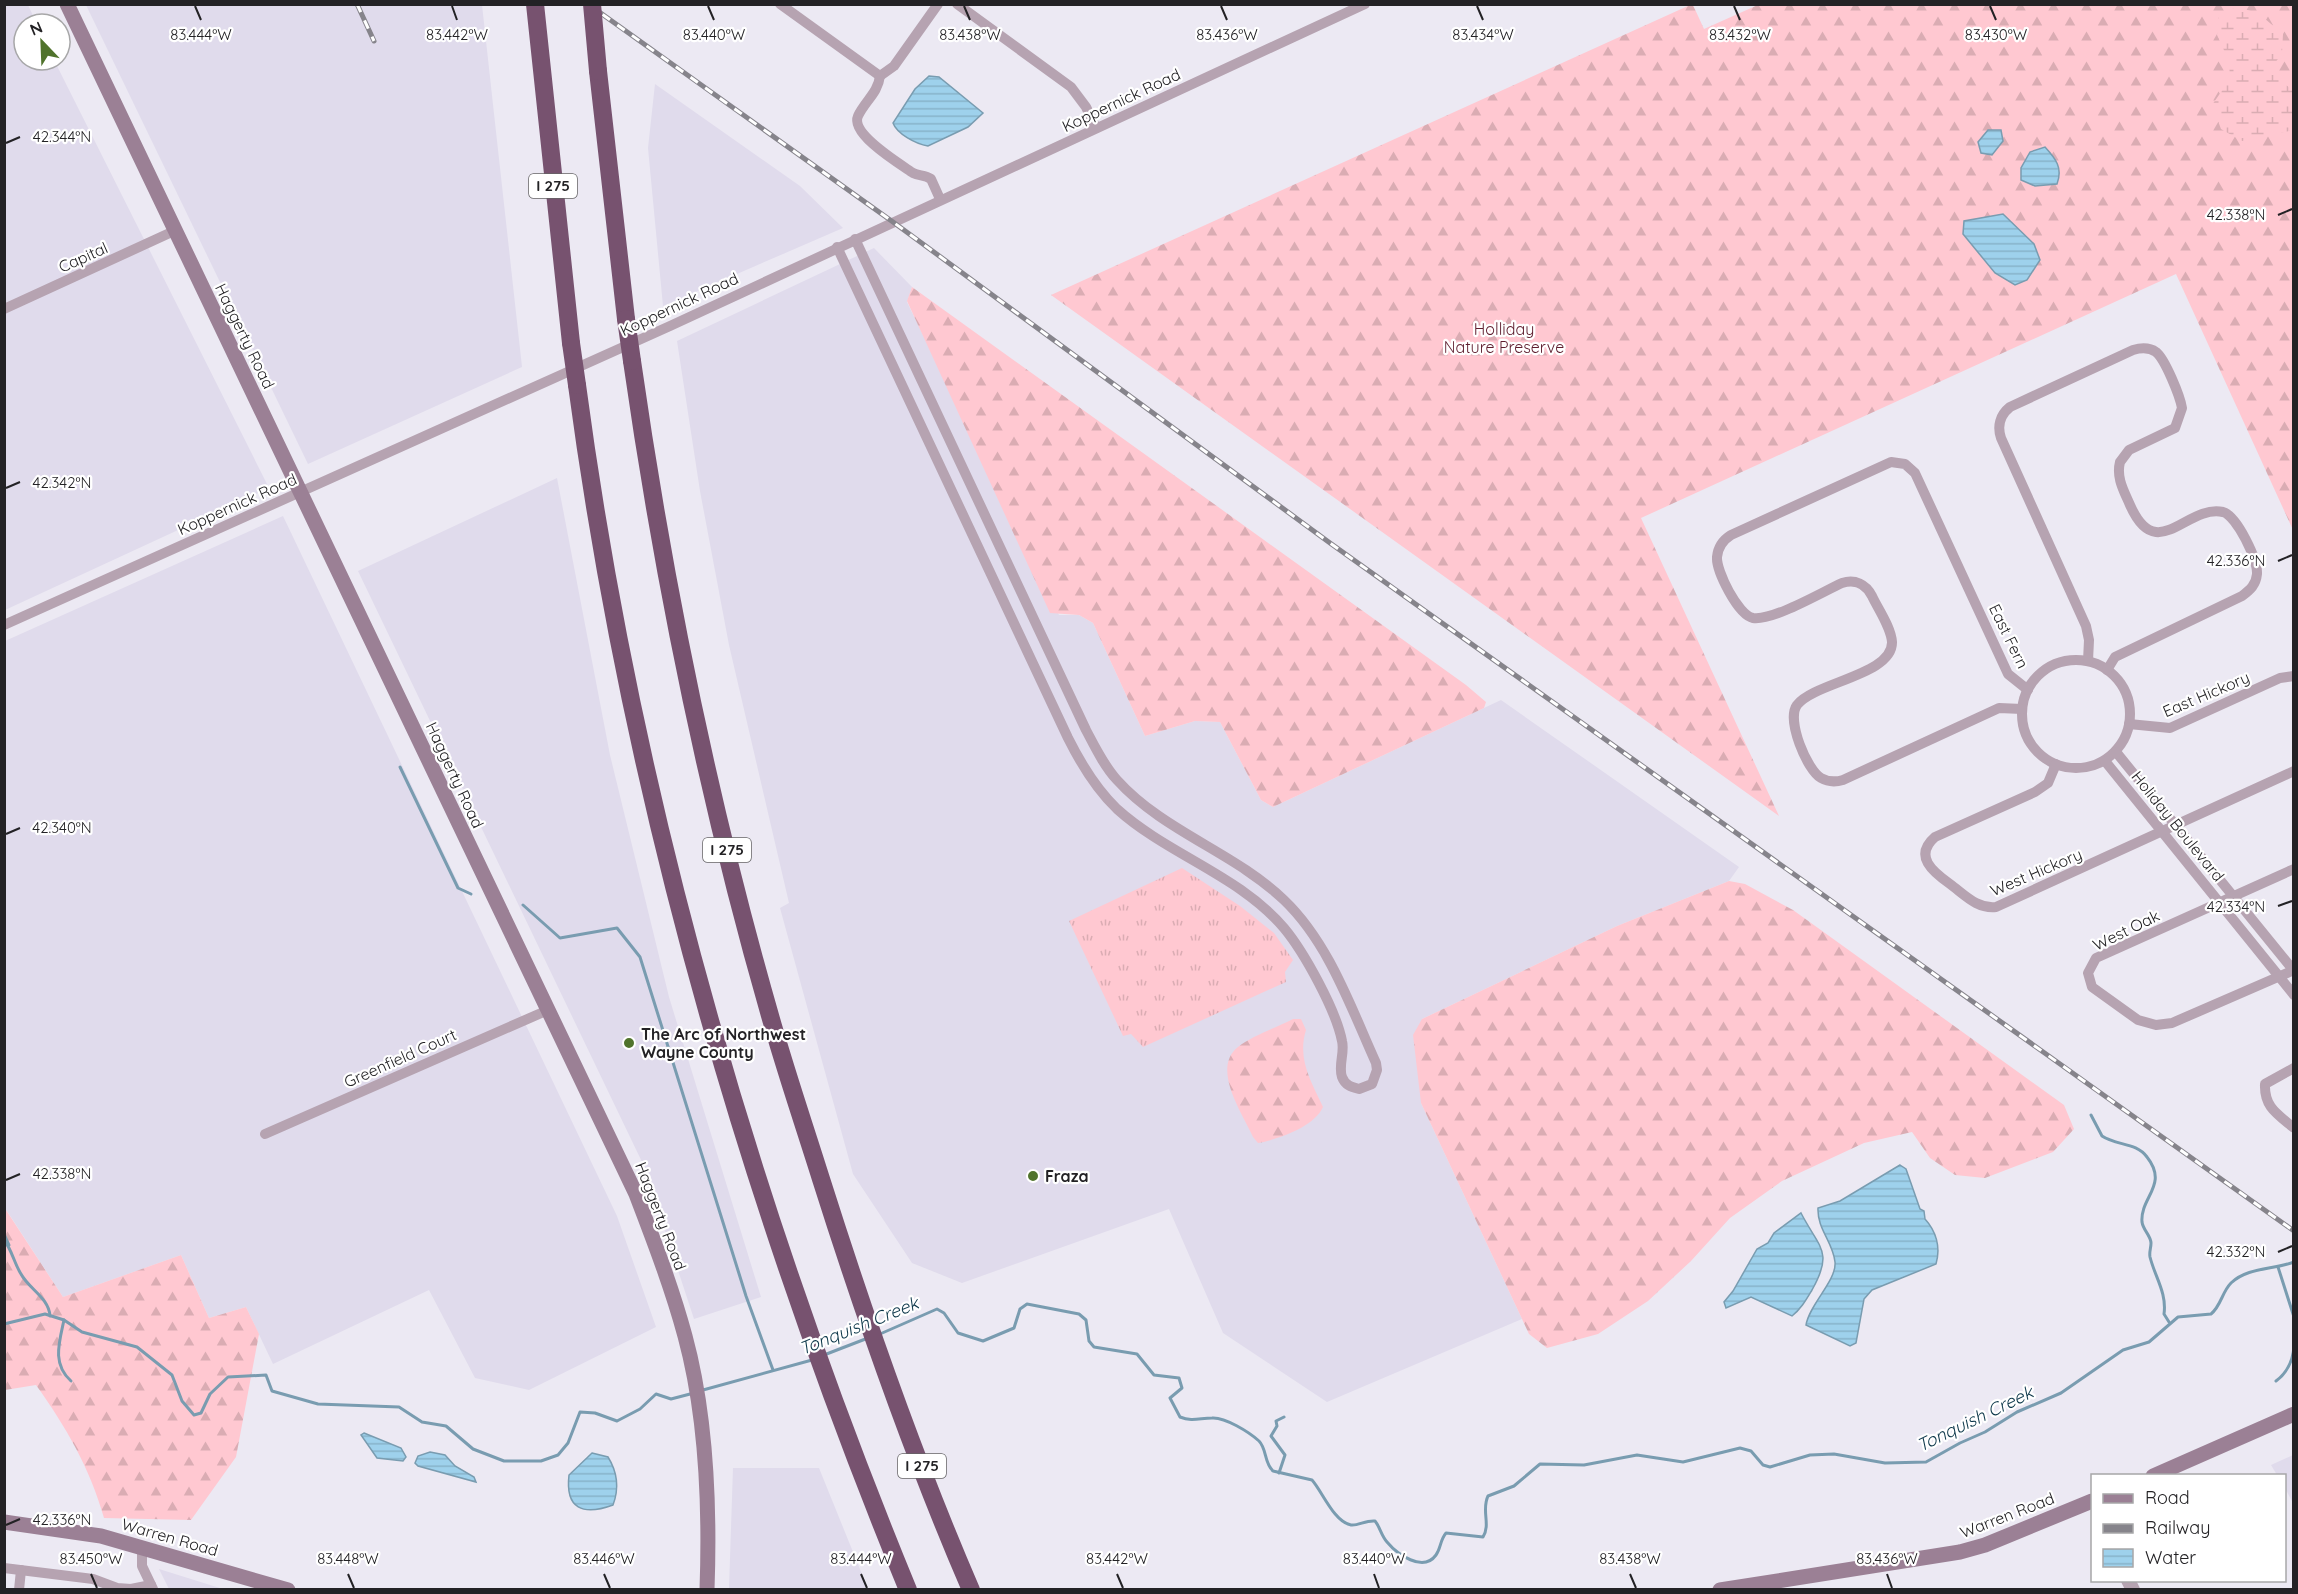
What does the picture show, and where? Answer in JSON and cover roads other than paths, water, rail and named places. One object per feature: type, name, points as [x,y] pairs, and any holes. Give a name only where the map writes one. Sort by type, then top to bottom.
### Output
[{"type":"highway","name":"I 275","points":[[535,4],[577,385],[623,659],[670,864],[745,1138],[819,1357],[908,1590]]},
{"type":"highway","name":"I 275","points":[[592,4],[626,318],[658,525],[682,652],[731,869],[773,1026],[873,1335],[930,1490],[970,1590]]},
{"type":"main road","name":"Haggerty Road","points":[[67,4],[174,231],[302,491],[636,1194],[685,1336],[696,1392],[706,1494],[707,1590]]},
{"type":"main road","points":[[2158,1474],[2294,1414]]},
{"type":"main road","name":"Warren Road","points":[[1720,1590],[1960,1552],[1985,1545],[2091,1502]]},
{"type":"main road","name":"Warren Road","points":[[4,1522],[101,1536],[288,1590]]},
{"type":"street","points":[[780,4],[880,76]]},
{"type":"street","points":[[938,4],[894,66],[880,76],[875,92],[858,116],[857,127],[864,136],[916,174],[931,179],[940,200]]},
{"type":"street","points":[[957,4],[1071,87],[1086,107],[1096,128]]},
{"type":"street","name":"Koppernick Road","points":[[4,625],[670,326],[1365,4]]},
{"type":"street","name":"Capital","points":[[4,309],[174,231]]},
{"type":"street","points":[[837,247],[1079,759],[1104,795],[1132,821],[1245,893],[1268,911],[1284,928],[1304,956],[1339,1028],[1344,1051],[1340,1072],[1342,1079],[1346,1085],[1359,1089],[1372,1084],[1377,1070],[1357,1021],[1320,946],[1284,900],[1257,878],[1161,819],[1134,797],[1112,774],[1079,716],[855,239]]},
{"type":"street","points":[[887,353],[904,345]]},
{"type":"street","points":[[2028,690],[2022,709],[2024,726],[2032,744],[2043,757],[2056,764],[2086,767],[2105,761],[2116,752],[2129,724],[2130,710],[2126,694],[2107,670],[2088,661],[2089,640],[2086,626],[2001,438],[1999,423],[2002,414],[2010,407],[2133,350],[2146,349],[2153,350],[2162,359],[2182,408],[2175,428],[2129,450],[2120,462],[2120,482],[2135,516],[2148,530],[2159,533],[2215,511],[2229,515],[2236,520],[2251,553],[2257,576],[2254,586],[2242,596],[2115,657],[2107,670]]},
{"type":"street","points":[[934,456],[952,447]]},
{"type":"street","name":"East Fern","points":[[2022,709],[1999,708],[1844,780],[1834,782],[1822,779],[1813,770],[1793,726],[1795,709],[1805,698],[1882,662],[1891,651],[1891,636],[1869,590],[1854,581],[1842,582],[1762,617],[1747,616],[1738,607],[1719,568],[1717,558],[1720,545],[1731,535],[1867,472],[1891,462],[1905,464],[1915,473],[2008,674],[2028,690],[2038,676],[2052,666],[2070,661],[2088,661]]},
{"type":"street","points":[[987,568],[1005,560]]},
{"type":"street","name":"East Hickory","points":[[2129,724],[2170,728],[2280,678],[2294,676]]},
{"type":"street","points":[[1061,724],[1079,716]]},
{"type":"street","name":"Holiday Boulevard","points":[[2116,752],[2293,971]]},
{"type":"street","name":"Holiday Boulevard","points":[[2105,761],[2294,995]]},
{"type":"street","name":"West Hickory","points":[[2056,764],[2048,783],[2035,792],[1935,837],[1929,842],[1925,855],[1930,869],[1978,905],[1996,907],[2163,832]]},
{"type":"street","points":[[2163,832],[2294,771]]},
{"type":"street","points":[[1151,834],[1161,819]]},
{"type":"street","name":"West Oak","points":[[2293,971],[2172,1023],[2156,1025],[2138,1020],[2092,987],[2088,973],[2096,958],[2294,869]]},
{"type":"street","name":"Greenfield Court","points":[[265,1134],[548,1010]]},
{"type":"street","points":[[1339,1028],[1357,1021]]},
{"type":"street","points":[[2294,1068],[2265,1084],[2264,1097],[2269,1108],[2294,1128]]},
{"type":"street","points":[[4,1568],[93,1579],[131,1589],[152,1587],[142,1566],[142,1547]]},
{"type":"street","points":[[19,1590],[21,1570]]},
{"type":"water","points":[[929,76],[939,77],[983,113],[968,127],[928,146],[907,138],[898,131],[893,123],[915,89]]},
{"type":"water","points":[[1988,130],[2001,130],[2003,141],[1992,155],[1981,153],[1978,142]]},
{"type":"water","points":[[2045,147],[2059,168],[2057,184],[2035,186],[2021,180],[2021,168],[2030,152]]},
{"type":"water","points":[[2003,214],[2034,244],[2040,260],[2027,280],[2015,285],[1995,273],[1963,234],[1964,221]]},
{"type":"water","points":[[1900,1165],[1906,1169],[1920,1209],[1924,1211],[1925,1219],[1935,1234],[1938,1245],[1936,1264],[1872,1290],[1864,1299],[1856,1343],[1850,1346],[1806,1325],[1812,1309],[1832,1277],[1835,1262],[1818,1216],[1818,1208],[1840,1201]]},
{"type":"water","points":[[1801,1213],[1822,1250],[1823,1258],[1819,1277],[1801,1307],[1792,1316],[1751,1297],[1726,1308],[1724,1302],[1733,1291],[1757,1249],[1768,1243],[1774,1233]]},
{"type":"water","points":[[364,1433],[401,1448],[406,1457],[403,1461],[377,1458],[361,1435]]},
{"type":"water","points":[[430,1452],[445,1455],[455,1466],[474,1477],[476,1482],[418,1466],[415,1463],[418,1456]]},
{"type":"water","points":[[592,1453],[608,1457],[616,1475],[613,1505],[593,1510],[578,1507],[570,1496],[569,1487],[569,1475]]},
{"type":"waterway","points":[[400,767],[458,888],[471,894]]},
{"type":"waterway","points":[[523,905],[560,938],[617,928],[640,957],[746,1296],[773,1370]]},
{"type":"waterway","points":[[2091,1115],[2102,1136],[2143,1152],[2153,1167],[2155,1183],[2145,1205],[2142,1222],[2151,1240],[2150,1257],[2164,1299],[2164,1314],[2169,1322]]},
{"type":"waterway","points":[[4,1234],[9,1245]]},
{"type":"waterway","points":[[4,1240],[21,1274],[46,1304],[50,1316]]},
{"type":"waterway","name":"Tonquish Creek","points":[[880,1334],[937,1309],[944,1313],[958,1333],[983,1341],[1014,1328],[1020,1309],[1027,1304],[1079,1314],[1086,1320],[1089,1341],[1094,1347],[1137,1354],[1154,1375],[1179,1378],[1182,1388],[1170,1398],[1180,1417],[1192,1420],[1217,1418],[1230,1422],[1255,1437],[1262,1444],[1268,1464],[1273,1471],[1312,1480],[1334,1512],[1345,1523],[1354,1525],[1375,1521],[1391,1547],[1410,1560],[1424,1562],[1436,1555],[1446,1533],[1483,1537],[1488,1496],[1514,1486],[1540,1464],[1584,1465],[1637,1455],[1683,1462],[1740,1448],[1751,1451],[1763,1465],[1770,1467],[1810,1455],[1834,1454],[1885,1463],[1926,1462],[1985,1432],[2017,1412],[2061,1393],[2123,1350],[2149,1342],[2178,1317],[2211,1314],[2231,1283],[2245,1274],[2294,1262]]},
{"type":"waterway","points":[[2278,1267],[2294,1317]]},
{"type":"waterway","name":"Tonquish Creek","points":[[4,1324],[45,1314],[64,1320],[82,1332],[137,1347],[172,1375],[182,1401],[194,1415],[201,1413],[210,1394],[228,1377],[266,1375],[272,1391],[318,1404],[399,1407],[422,1422],[446,1426],[473,1449],[504,1461],[541,1461],[558,1455],[568,1443],[580,1412],[595,1413],[617,1421],[640,1409],[656,1394],[671,1399],[694,1393]]},
{"type":"waterway","points":[[64,1320],[58,1353],[61,1368],[71,1381]]},
{"type":"waterway","name":"Tonquish Creek","points":[[824,1355],[868,1338]]},
{"type":"waterway","points":[[2276,1381],[2289,1366],[2294,1346]]},
{"type":"waterway","name":"Tonquish Creek","points":[[703,1390],[812,1360]]},
{"type":"waterway","points":[[1279,1473],[1285,1455],[1271,1436],[1277,1426],[1276,1421],[1284,1417]]},
{"type":"railway","points":[[357,4],[374,41]]},
{"type":"railway","points":[[588,4],[893,222],[1330,543],[2294,1231]]},
{"type":"place","name":"The Arc of Northwest Wayne County","points":[[629,1043]]},
{"type":"place","name":"Fraza","points":[[1033,1176]]},
{"type":"park label","name":"Holliday Nature Preserve","points":[[1504,338]]}]
